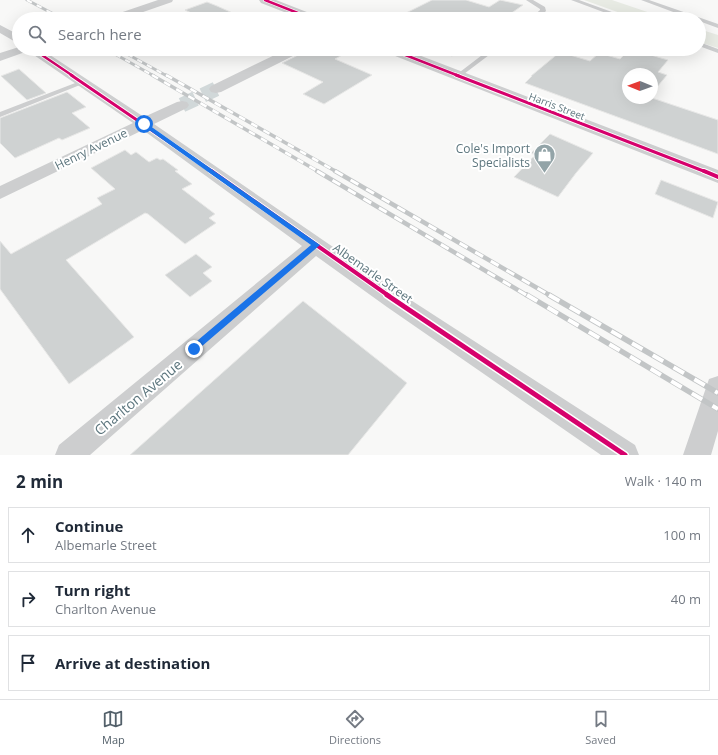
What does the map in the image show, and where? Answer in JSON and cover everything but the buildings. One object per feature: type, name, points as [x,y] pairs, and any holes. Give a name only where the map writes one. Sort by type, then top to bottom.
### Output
[{"type":"street","points":[[133,12],[168,0]]},
{"type":"street","points":[[265,0],[295,12]]},
{"type":"street","points":[[0,28],[12,36]]},
{"type":"street","points":[[0,57],[12,53]]},
{"type":"street","name":"Albemarle Street","points":[[44,56],[144,124],[402,306],[625,455]]},
{"type":"street","points":[[216,89],[283,56]]},
{"type":"street","name":"Harris Street","points":[[408,56],[718,177]]},
{"type":"street","name":"Henry Avenue","points":[[0,193],[182,105]]},
{"type":"street","name":"Charlton Avenue","points":[[69,455],[316,245]]},
{"type":"street","points":[[697,455],[718,388]]},
{"type":"lane","points":[[529,0],[543,8],[542,12]]},
{"type":"lane","points":[[574,0],[608,12]]},
{"type":"lane","points":[[644,0],[678,12]]},
{"type":"lane","points":[[706,22],[718,26]]},
{"type":"lane","points":[[706,47],[718,51]]},
{"type":"lane","points":[[458,76],[485,56]]},
{"type":"lane","points":[[0,115],[83,82]]},
{"type":"shaded area","points":[[584,0],[612,0],[647,12],[617,12]]},
{"type":"shaded area","points":[[706,31],[718,35],[718,48],[706,44]]},
{"type":"tunnel","points":[[182,105],[216,89]]},
{"type":"railway","points":[[27,0],[50,12]]},
{"type":"railway","points":[[118,56],[154,76]]},
{"type":"railway","points":[[131,56],[167,76]]},
{"type":"railway","points":[[152,75],[319,172]]},
{"type":"railway","points":[[166,75],[337,172]]},
{"type":"railway","points":[[317,171],[528,296]]},
{"type":"railway","points":[[335,171],[551,296]]},
{"type":"railway","points":[[527,295],[718,409]]},
{"type":"railway","points":[[549,295],[718,393]]},
{"type":"cycle path","points":[[265,0],[295,12]]},
{"type":"cycle path","points":[[43,56],[144,124],[395,301],[625,455]]},
{"type":"cycle path","points":[[408,56],[718,177]]},
{"type":"place","name":"Cole's Import Specialists","points":[[545,174]]},
{"type":"route","points":[[144,124],[316,245],[194,349]]}]
